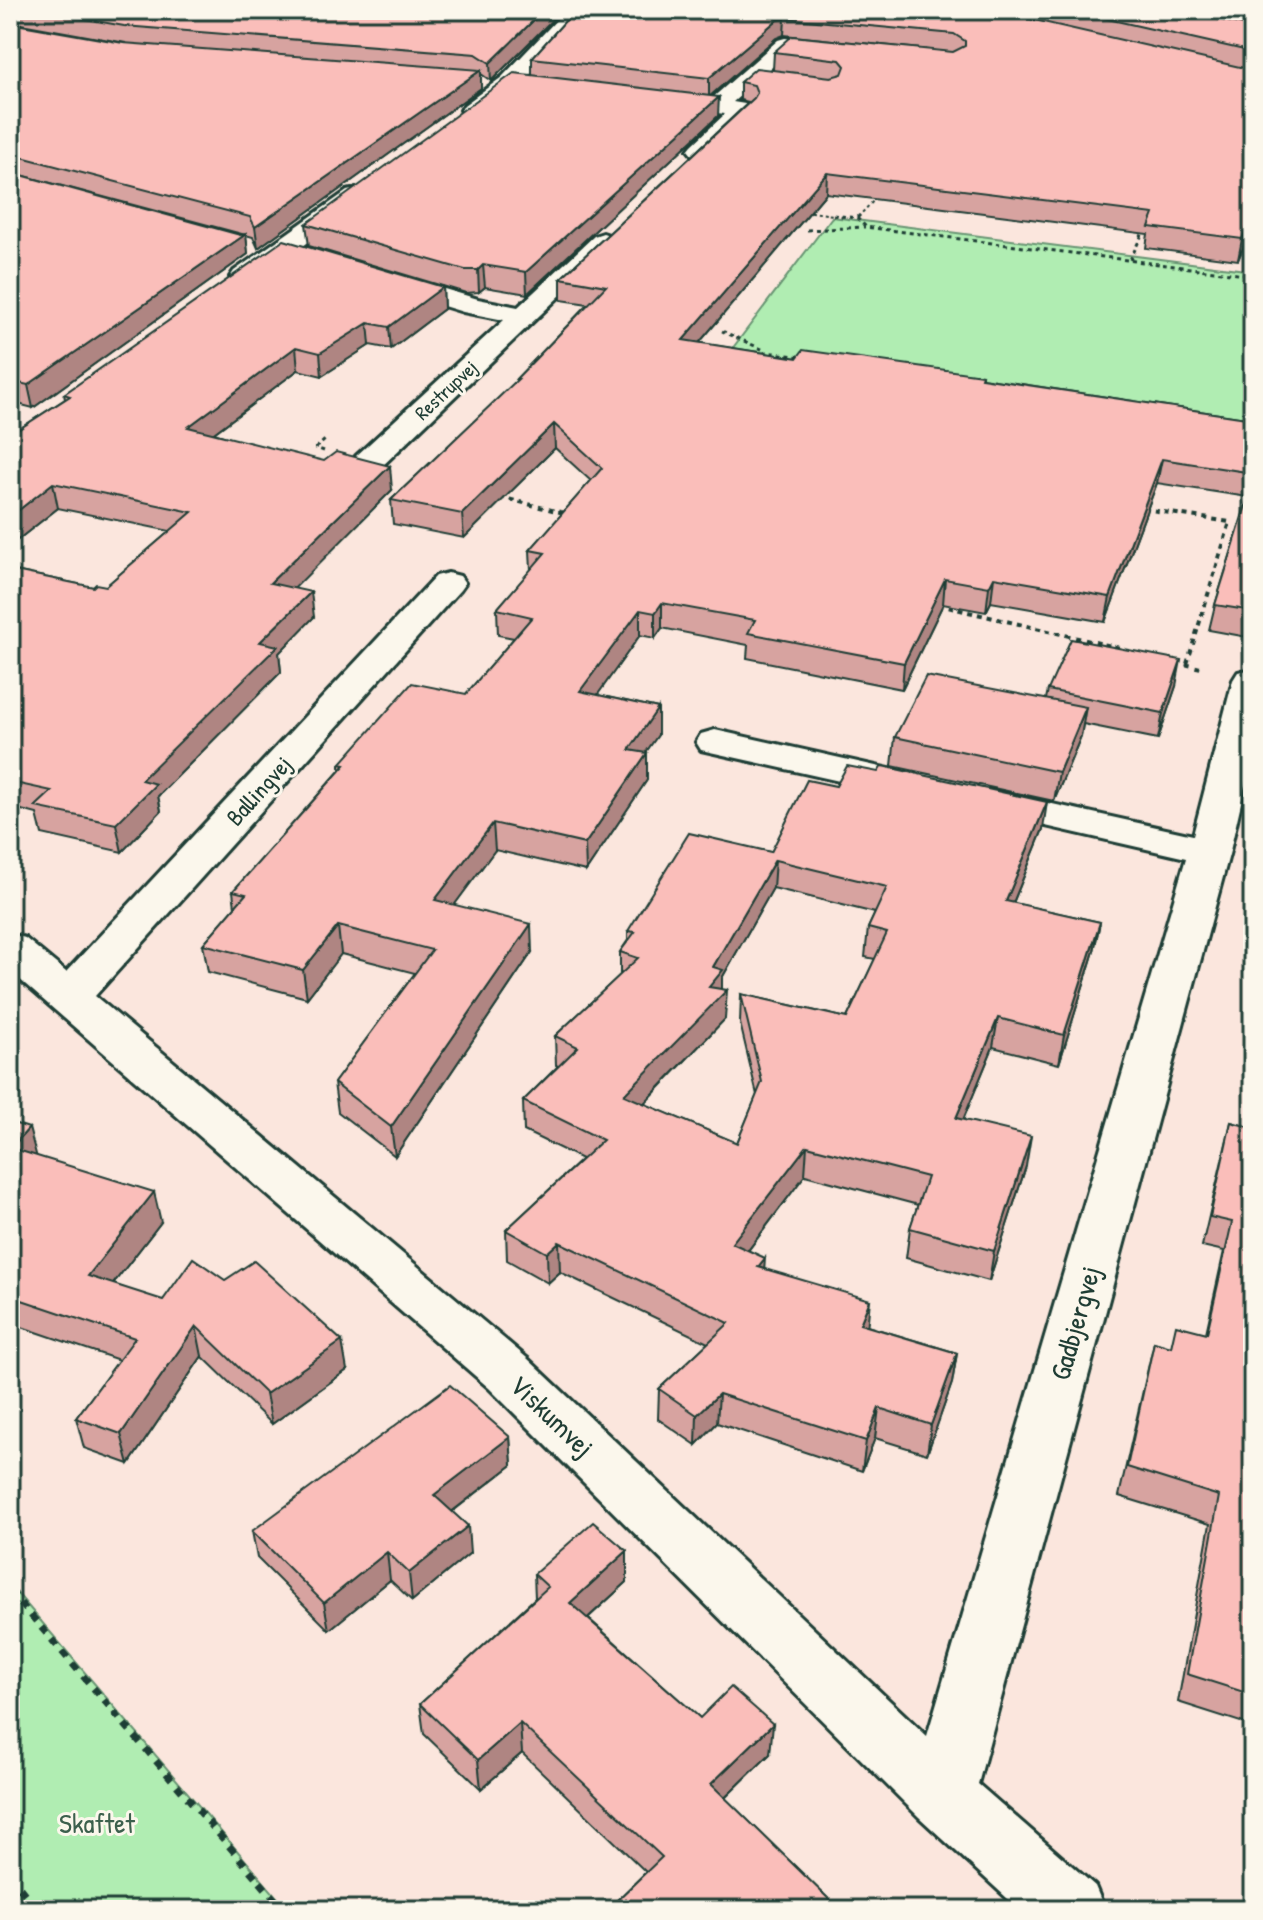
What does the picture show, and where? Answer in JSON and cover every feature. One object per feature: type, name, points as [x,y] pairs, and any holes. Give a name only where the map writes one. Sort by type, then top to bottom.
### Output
[{"type":"street","points":[[447,129],[510,82],[577,10]]},
{"type":"street","points":[[715,107],[785,44],[848,50]]},
{"type":"street","points":[[749,76],[776,79]]},
{"type":"street","points":[[510,82],[542,86]]},
{"type":"street","points":[[636,97],[743,110],[689,161]]},
{"type":"street","points":[[218,295],[371,184]]},
{"type":"street","name":"Restrupvej","points":[[367,463],[619,227]]},
{"type":"street","points":[[282,249],[312,258]]},
{"type":"street","points":[[356,271],[473,306],[524,316]]},
{"type":"street","name":"Ballingvej","points":[[68,998],[448,583]]},
{"type":"street","name":"Gadbjergvej","points":[[942,1795],[1209,851],[1251,680]]},
{"type":"street","points":[[715,742],[1209,851]]},
{"type":"street","name":"Viskumvej","points":[[10,948],[508,1373],[942,1795],[1071,1910]]},
{"type":"path","points":[[857,218],[887,186]]},
{"type":"path","points":[[795,210],[857,218],[866,227]]},
{"type":"path","points":[[1130,260],[1148,221]]},
{"type":"path","points":[[807,230],[866,227],[1253,276]]},
{"type":"path","points":[[722,331],[767,352],[809,358]]},
{"type":"path","points":[[748,358],[767,352]]},
{"type":"path","points":[[327,438],[316,448],[367,463]]},
{"type":"path","points":[[488,494],[579,517]]},
{"type":"path","points":[[1138,508],[1230,522],[1187,664]]},
{"type":"path","points":[[1220,556],[1231,558]]},
{"type":"path","points":[[925,601],[1125,650]]},
{"type":"path","points":[[1172,661],[1251,680]]},
{"type":"path","points":[[10,1591],[284,1910]]},
{"type":"path","points":[[10,1875],[37,1910]]},
{"type":"green space","points":[[832,217],[1253,271],[1253,436],[732,349]]},
{"type":"green space","name":"Skaftet","points":[[10,1585],[288,1910],[10,1910]]},
{"type":"building","points":[[36,10],[544,10],[490,63],[476,54],[124,26]]},
{"type":"building","points":[[575,10],[991,10],[1253,70],[1253,214],[1242,239],[1149,227],[1154,214],[827,173],[683,340],[797,358],[803,350],[982,375],[981,378],[1253,419],[1253,473],[1162,459],[1110,597],[994,577],[989,587],[945,579],[904,663],[748,633],[755,620],[662,603],[655,613],[640,610],[580,691],[658,708],[629,750],[647,753],[585,844],[493,823],[435,900],[531,924],[391,1127],[334,1083],[432,950],[338,926],[303,970],[203,944],[246,894],[233,891],[345,765],[340,764],[412,683],[466,694],[532,617],[497,609],[545,553],[530,550],[602,468],[554,424],[462,514],[391,500],[518,379],[606,286],[561,278],[754,98],[757,93],[754,85],[740,82],[756,68],[831,77],[842,74],[845,66],[840,60],[774,52],[792,36],[953,52],[965,46],[965,41],[954,34],[785,18],[777,20],[709,78],[532,58]]},
{"type":"building","points":[[1068,10],[1177,10],[1253,27],[1253,52]]},
{"type":"building","points":[[10,23],[123,43],[481,70],[255,227],[250,217],[10,154]]},
{"type":"building","points":[[514,73],[719,97],[526,272],[483,265],[478,270],[465,270],[306,224]]},
{"type":"building","points":[[10,172],[240,235],[246,234],[28,385],[10,381]]},
{"type":"building","points":[[284,240],[443,287],[389,327],[368,323],[320,353],[296,347],[188,427],[324,461],[336,452],[390,466],[270,583],[311,592],[260,642],[278,646],[141,780],[156,784],[116,824],[35,807],[52,791],[10,782],[10,570],[93,587],[96,584],[106,586],[192,512],[53,483],[10,517],[10,435],[70,396],[64,394]]},
{"type":"building","points":[[1253,483],[1253,611],[1215,605]]},
{"type":"building","points":[[1071,639],[1181,660],[1163,713],[1048,690]]},
{"type":"building","points":[[926,676],[1086,707],[1059,772],[895,737]]},
{"type":"building","points":[[847,766],[878,772],[882,766],[1047,802],[1006,901],[1100,922],[1064,1035],[998,1018],[956,1118],[1031,1136],[994,1251],[910,1228],[927,1177],[807,1146],[732,1243],[765,1258],[758,1267],[870,1300],[860,1324],[957,1353],[931,1425],[879,1408],[866,1441],[719,1394],[697,1415],[659,1389],[729,1323],[559,1242],[547,1253],[506,1230],[603,1140],[523,1101],[578,1047],[555,1036],[638,958],[620,952],[635,932],[628,931],[689,833],[771,852],[807,780],[836,786]],"holes":[[[775,860],[887,887],[868,928],[887,933],[847,1018],[741,994],[762,1082],[737,1143],[624,1095],[727,990],[709,987],[723,970],[713,967]]]},
{"type":"building","points":[[10,1122],[29,1128],[11,1148],[154,1192],[88,1276],[163,1300],[193,1258],[225,1280],[254,1261],[342,1341],[266,1394],[196,1326],[121,1434],[76,1418],[135,1338],[10,1296]]},
{"type":"building","points":[[1231,1122],[1253,1128],[1253,1695],[1187,1674],[1219,1496],[1127,1467],[1154,1342],[1171,1347],[1176,1325],[1207,1333],[1232,1222],[1210,1217]]},
{"type":"building","points":[[450,1385],[510,1437],[434,1495],[468,1526],[409,1573],[387,1552],[324,1603],[252,1531]]},
{"type":"building","points":[[593,1522],[627,1551],[570,1603],[700,1718],[731,1687],[773,1724],[711,1784],[840,1910],[615,1910],[611,1906],[662,1857],[520,1723],[478,1760],[420,1704],[548,1587],[534,1574]]}]
